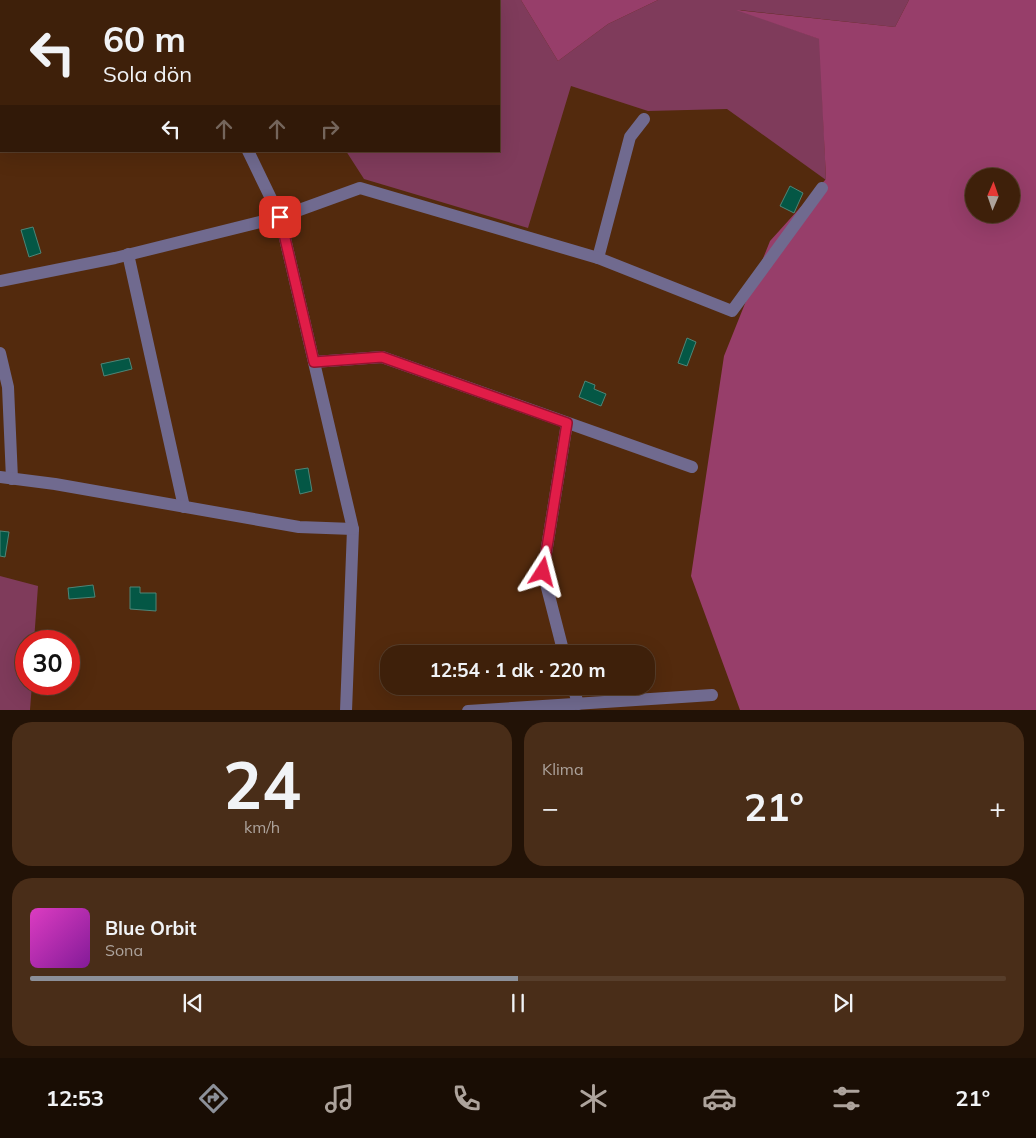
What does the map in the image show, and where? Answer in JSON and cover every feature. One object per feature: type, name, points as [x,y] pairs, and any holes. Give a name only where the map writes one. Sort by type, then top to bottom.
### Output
[{"type":"street","points":[[598,258],[630,137],[644,119]]},
{"type":"street","points":[[248,152],[280,217],[353,528],[346,710]]},
{"type":"street","points":[[0,281],[128,254],[280,217],[360,188],[598,258],[732,311],[822,188]]},
{"type":"street","points":[[128,254],[184,507]]},
{"type":"street","points":[[0,353],[8,386],[6,478],[55,484],[299,527],[353,528]]},
{"type":"street","points":[[314,362],[382,357],[692,467]]},
{"type":"street","points":[[562,645],[543,572],[567,423]]},
{"type":"street","points":[[576,695],[578,704]]},
{"type":"street","points":[[468,710],[712,696]]},
{"type":"shaded area","points":[[500,0],[521,0],[558,61],[608,24],[658,0],[909,0],[895,27],[739,10],[820,39],[826,180],[727,109],[648,111],[571,86],[528,228],[364,179],[347,152],[500,152]]},
{"type":"shaded area","points":[[521,0],[658,0],[608,24],[558,61]]},
{"type":"shaded area","points":[[909,0],[1036,0],[1036,710],[740,710],[691,576],[724,356],[770,241],[826,179],[819,39],[736,10],[895,27]]},
{"type":"shaded area","points":[[0,576],[38,586],[35,630],[15,630],[15,695],[31,695],[30,710],[0,710]]},
{"type":"water","points":[[790,186],[803,193],[794,213],[780,206]]},
{"type":"water","points":[[33,227],[41,253],[29,257],[21,230]]},
{"type":"water","points":[[687,338],[696,342],[687,366],[678,363]]},
{"type":"water","points":[[129,358],[132,369],[104,376],[101,364]]},
{"type":"water","points":[[585,381],[595,385],[594,389],[606,394],[601,406],[579,397]]},
{"type":"water","points":[[308,468],[312,491],[300,494],[295,470]]},
{"type":"water","points":[[0,531],[9,532],[5,557],[0,556]]},
{"type":"water","points":[[93,585],[95,597],[69,599],[68,588]]},
{"type":"water","points":[[130,587],[140,587],[140,593],[156,593],[156,611],[130,609]]},
{"type":"route","points":[[280,217],[314,362],[382,357],[567,423],[543,572]]}]
